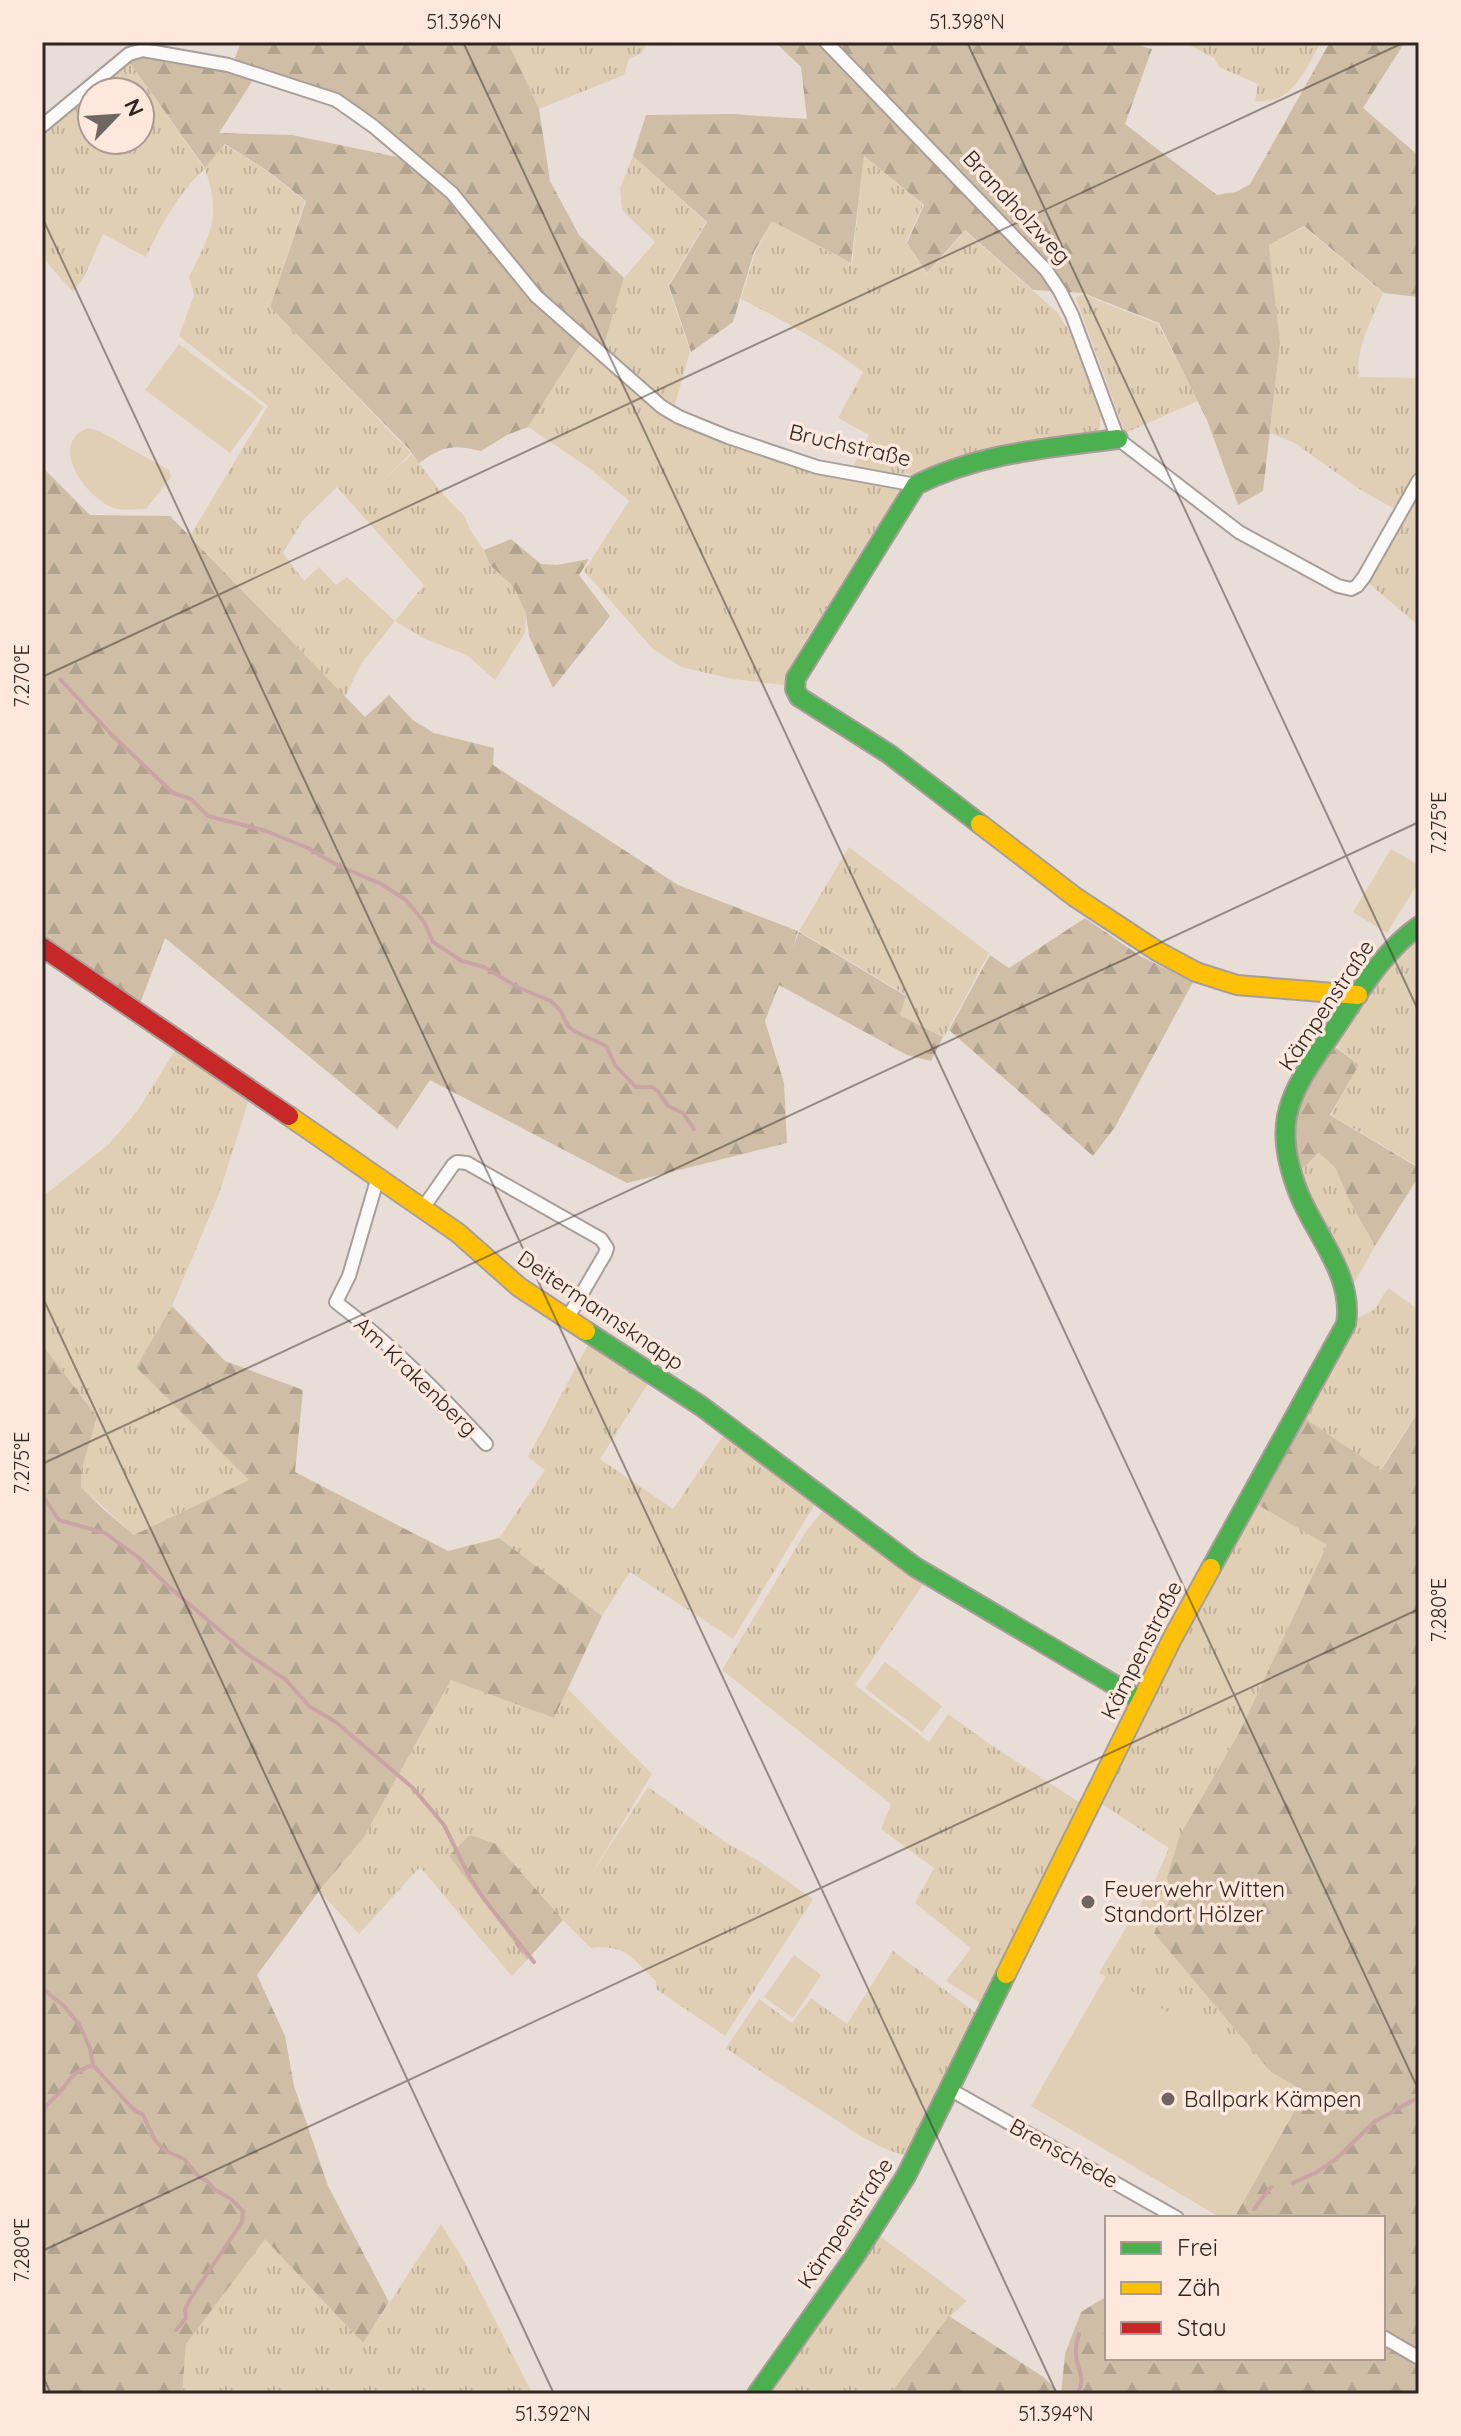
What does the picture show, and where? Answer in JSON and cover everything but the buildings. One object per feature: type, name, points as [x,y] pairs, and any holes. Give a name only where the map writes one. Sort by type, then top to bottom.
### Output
[{"type":"street","name":"Brandholzweg","points":[[826,42],[1046,270],[1072,315],[1118,439]]},
{"type":"street","name":"Bruchstraße","points":[[42,126],[129,54],[143,50],[228,65],[336,100],[373,126],[452,193],[536,296],[662,407],[728,437],[817,467],[916,485],[803,664],[796,678],[795,689],[799,697],[889,754],[1075,897],[1179,964],[1206,976],[1257,988],[1358,995]]},
{"type":"street","points":[[916,485],[944,470],[978,460],[1118,439],[1239,532],[1338,586],[1351,589],[1364,577],[1419,480]]},
{"type":"street","name":"Kämpenstraße","points":[[757,2394],[893,2199],[951,2090],[1140,1700],[1346,1324],[1348,1296],[1339,1272],[1296,1191],[1288,1158],[1289,1111],[1297,1089],[1358,995],[1392,950],[1419,926]]},
{"type":"street","name":"Deitermannsknapp","points":[[42,947],[423,1208],[458,1233],[519,1287],[701,1406],[915,1567],[1140,1700]]},
{"type":"street","points":[[423,1208],[453,1165],[457,1162],[467,1163],[601,1239],[607,1248],[605,1254],[567,1319]]},
{"type":"street","name":"Am Krakenberg","points":[[378,1177],[349,1276],[336,1302],[405,1359],[486,1444]]},
{"type":"street","name":"Brenschede","points":[[951,2090],[1174,2216]]},
{"type":"street","points":[[1385,2338],[1419,2358]]},
{"type":"green space","points":[[241,42],[508,42],[539,109],[550,181],[579,235],[624,278],[603,348],[530,285],[407,150],[345,98],[234,61]]},
{"type":"green space","points":[[508,42],[647,42],[642,53],[629,59],[624,75],[539,109]]},
{"type":"green space","points":[[775,42],[1127,42],[1152,49],[1125,124],[1217,195],[1236,192],[1250,184],[1330,42],[1405,42],[1363,108],[1419,156],[1419,297],[1384,293],[1304,226],[1269,245],[1280,343],[1263,491],[1238,505],[1207,420],[1159,323],[1083,293],[1033,290],[965,230],[927,273],[907,243],[924,205],[864,156],[851,263],[772,221],[754,252],[733,322],[691,352],[669,286],[707,222],[633,156],[646,115],[732,114],[807,119],[801,67]]},
{"type":"green space","points":[[1183,42],[1321,42],[1303,74],[1288,92],[1268,101],[1255,101],[1258,84],[1219,67],[1214,58]]},
{"type":"green space","points":[[138,55],[237,70],[255,77],[219,133],[292,135],[402,158],[445,193],[582,342],[528,427],[507,435],[481,451],[448,448],[419,463],[410,450],[270,307],[306,201],[265,169],[225,144],[205,168],[156,99],[156,76],[139,76],[128,60]]},
{"type":"green space","points":[[128,60],[139,76],[110,76]]},
{"type":"green space","points":[[156,100],[204,168],[225,145],[264,169],[305,201],[270,307],[411,453],[382,481],[412,454],[465,517],[490,565],[514,586],[526,614],[525,633],[495,680],[467,655],[425,639],[395,621],[361,664],[345,697],[190,536],[268,406],[179,336],[194,295],[189,277],[208,237],[213,213],[205,169],[179,198],[146,257],[103,234],[84,277],[73,292],[42,253],[42,136],[76,106],[76,156],[156,156]],"holes":[[[337,487],[424,585],[395,621],[347,577],[336,585],[319,567],[304,581],[283,553],[303,520]]]},
{"type":"green space","points":[[633,156],[706,222],[668,286],[690,351],[674,408],[645,388],[603,348],[624,278],[655,242],[622,210],[620,188]]},
{"type":"green space","points":[[864,156],[923,205],[906,242],[927,274],[965,231],[1057,312],[1068,329],[1101,413],[1099,432],[1091,438],[956,458],[918,475],[852,469],[869,435],[838,418],[863,372],[804,333],[741,299],[755,253],[772,221],[852,264]]},
{"type":"green space","points":[[1304,227],[1383,293],[1362,345],[1359,377],[1419,378],[1419,474],[1400,512],[1359,489],[1295,443],[1270,433],[1280,343],[1269,245]]},
{"type":"green space","points":[[1082,294],[1158,324],[1198,401],[1125,433],[1076,298]]},
{"type":"green space","points":[[582,342],[662,413],[814,471],[902,491],[807,638],[784,685],[733,679],[681,667],[653,649],[584,571],[629,501],[589,468],[528,427]]},
{"type":"green space","points":[[179,344],[264,407],[230,453],[145,390]]},
{"type":"green space","points":[[88,428],[99,431],[169,470],[171,477],[146,509],[114,508],[103,503],[83,483],[71,458],[71,446],[76,435]]},
{"type":"green space","points":[[42,467],[90,515],[170,516],[365,717],[389,695],[413,720],[434,733],[494,748],[493,765],[678,885],[798,931],[793,948],[799,932],[906,996],[900,1015],[943,1037],[931,1061],[907,1055],[779,985],[765,1021],[784,1083],[787,1143],[627,1183],[430,1080],[397,1129],[165,938],[139,1006],[42,939]]},
{"type":"green space","points":[[1419,486],[1419,626],[1365,580]]},
{"type":"green space","points":[[511,539],[541,564],[557,565],[589,559],[579,575],[610,616],[553,688],[529,636],[526,614],[514,587],[490,565],[484,550]]},
{"type":"green space","points":[[849,847],[989,953],[944,1037],[900,1015],[906,995],[799,931]]},
{"type":"green space","points":[[1391,849],[1419,865],[1419,881],[1387,933],[1353,912]]},
{"type":"green space","points":[[1085,918],[1140,956],[1193,982],[1115,1127],[1093,1156],[949,1030],[990,955],[1009,968]]},
{"type":"green space","points":[[1419,936],[1419,1167],[1331,1115],[1359,1065],[1335,1045],[1395,955]]},
{"type":"green space","points":[[179,1044],[251,1093],[219,1194],[172,1306],[136,1367],[249,1480],[134,1535],[81,1487],[82,1468],[97,1417],[42,1344],[42,1197],[109,1144],[138,1110]]},
{"type":"green space","points":[[1334,1046],[1359,1065],[1330,1115],[1419,1168],[1419,1176],[1375,1246],[1349,1200],[1335,1167],[1319,1153],[1296,1175],[1293,1136],[1299,1106]]},
{"type":"green space","points":[[1320,1153],[1335,1167],[1349,1200],[1375,1246],[1351,1288],[1296,1175]]},
{"type":"green space","points":[[1388,1288],[1419,1310],[1419,1410],[1380,1470],[1301,1416],[1353,1320],[1374,1310]]},
{"type":"green space","points":[[172,1306],[225,1361],[303,1390],[295,1472],[448,1551],[499,1538],[602,1616],[554,1718],[451,1680],[364,1837],[319,1891],[257,1975],[285,2036],[294,2086],[328,2186],[389,2302],[363,2343],[265,2239],[186,2344],[182,2394],[42,2394],[42,1344],[97,1417],[82,1468],[81,1487],[134,1535],[249,1480],[136,1367]]},
{"type":"green space","points":[[591,1339],[651,1379],[600,1459],[673,1509],[727,1430],[818,1499],[733,1639],[630,1572],[602,1616],[499,1538],[545,1470],[528,1457]]},
{"type":"green space","points":[[1419,1411],[1419,2394],[1061,2394],[1065,2354],[1081,2312],[1105,2297],[1105,2360],[1385,2360],[1385,2216],[1235,2216],[1305,2092],[1271,2072],[1154,1933],[1171,1896],[1167,1877],[1180,1835],[1240,1731],[1327,1545],[1253,1502],[1301,1416],[1381,1470]]},
{"type":"green space","points":[[1253,1502],[1327,1545],[1240,1731],[1180,1835],[1167,1877],[1171,1895],[1154,1933],[1271,2072],[1099,1973],[1145,1896],[1148,1897],[1169,1848],[1099,1802],[1108,1778]]},
{"type":"green space","points":[[824,1509],[926,1580],[855,1685],[929,1742],[948,1714],[1082,1804],[985,2006],[946,1981],[971,1948],[915,1903],[934,1868],[881,1829],[891,1804],[722,1670],[807,1530]]},
{"type":"green space","points":[[885,1662],[942,1706],[922,1732],[865,1688]]},
{"type":"green space","points":[[452,1679],[554,1718],[568,1689],[652,1774],[589,1878],[648,1787],[813,1899],[725,2036],[656,1989],[656,1981],[628,1955],[613,1948],[591,1948],[496,1844],[449,1856],[527,1960],[512,1976],[420,1867],[359,1934],[319,1891],[364,1837]]},
{"type":"green space","points":[[470,1835],[496,1844],[563,1920],[527,1960],[449,1856]]},
{"type":"green space","points":[[893,1951],[980,2016],[912,2156],[868,2140],[726,2048],[759,1999],[792,2023],[811,1998],[847,2024]]},
{"type":"green space","points":[[794,1955],[821,1975],[793,2018],[764,1997]]},
{"type":"green space","name":"Ballpark Kämpen","points":[[1106,1976],[1305,2092],[1235,2216],[1218,2216],[1031,2106]]},
{"type":"green space","points":[[441,2224],[478,2286],[533,2394],[182,2394],[186,2344],[265,2238],[363,2343]]},
{"type":"green space","points":[[877,2234],[967,2301],[949,2317],[890,2394],[763,2394]]},
{"type":"green space","points":[[949,2316],[1042,2376],[1061,2394],[890,2394]]},
{"type":"waterway","points":[[60,679],[111,734],[173,793],[191,799],[208,816],[266,831],[308,848],[337,865],[381,884],[406,900],[424,922],[433,942],[462,961],[484,967],[519,988],[551,1001],[574,1031],[606,1046],[615,1065],[636,1087],[652,1087],[658,1091],[668,1106],[683,1113],[694,1129]]},
{"type":"waterway","points":[[42,1495],[59,1520],[105,1533],[138,1557],[246,1653],[286,1680],[310,1707],[336,1722],[413,1788],[444,1825],[484,1899],[534,1962]]},
{"type":"waterway","points":[[42,1988],[64,2006],[79,2024],[90,2048],[93,2065],[133,2109],[143,2115],[155,2140],[164,2150],[184,2159],[199,2177],[243,2211],[242,2222],[190,2299],[185,2310],[186,2318],[176,2330]]},
{"type":"waterway","points":[[42,2116],[72,2077],[93,2065]]},
{"type":"waterway","points":[[1293,2183],[1336,2159],[1374,2122],[1419,2097]]},
{"type":"waterway","points":[[1254,2209],[1271,2187]]},
{"type":"waterway","points":[[1077,2394],[1081,2383],[1076,2352],[1079,2334]]},
{"type":"traffic: fast","points":[[980,824],[889,754],[799,697],[795,689],[796,678],[916,485],[940,474],[990,459],[1118,439]]},
{"type":"traffic: fast","points":[[1211,1568],[1346,1324],[1347,1306],[1339,1273],[1306,1210],[1289,1165],[1285,1136],[1290,1104],[1306,1071],[1372,974],[1394,948],[1419,926]]},
{"type":"traffic: fast","points":[[586,1331],[701,1406],[915,1567],[1140,1700]]},
{"type":"traffic: fast","points":[[757,2394],[855,2256],[906,2176],[1006,1974]]},
{"type":"traffic: slow","points":[[980,824],[1075,897],[1157,951],[1196,972],[1237,985],[1358,995]]},
{"type":"traffic: slow","points":[[289,1116],[458,1233],[519,1287],[586,1331]]},
{"type":"traffic: slow","points":[[1006,1974],[1172,1639],[1211,1568]]},
{"type":"traffic: jam","points":[[42,947],[289,1116]]},
{"type":"place","name":"Feuerwehr Witten Standort Hölzer","points":[[1088,1902]]},
{"type":"place","name":"Ballpark Kämpen","points":[[1168,2099]]}]
